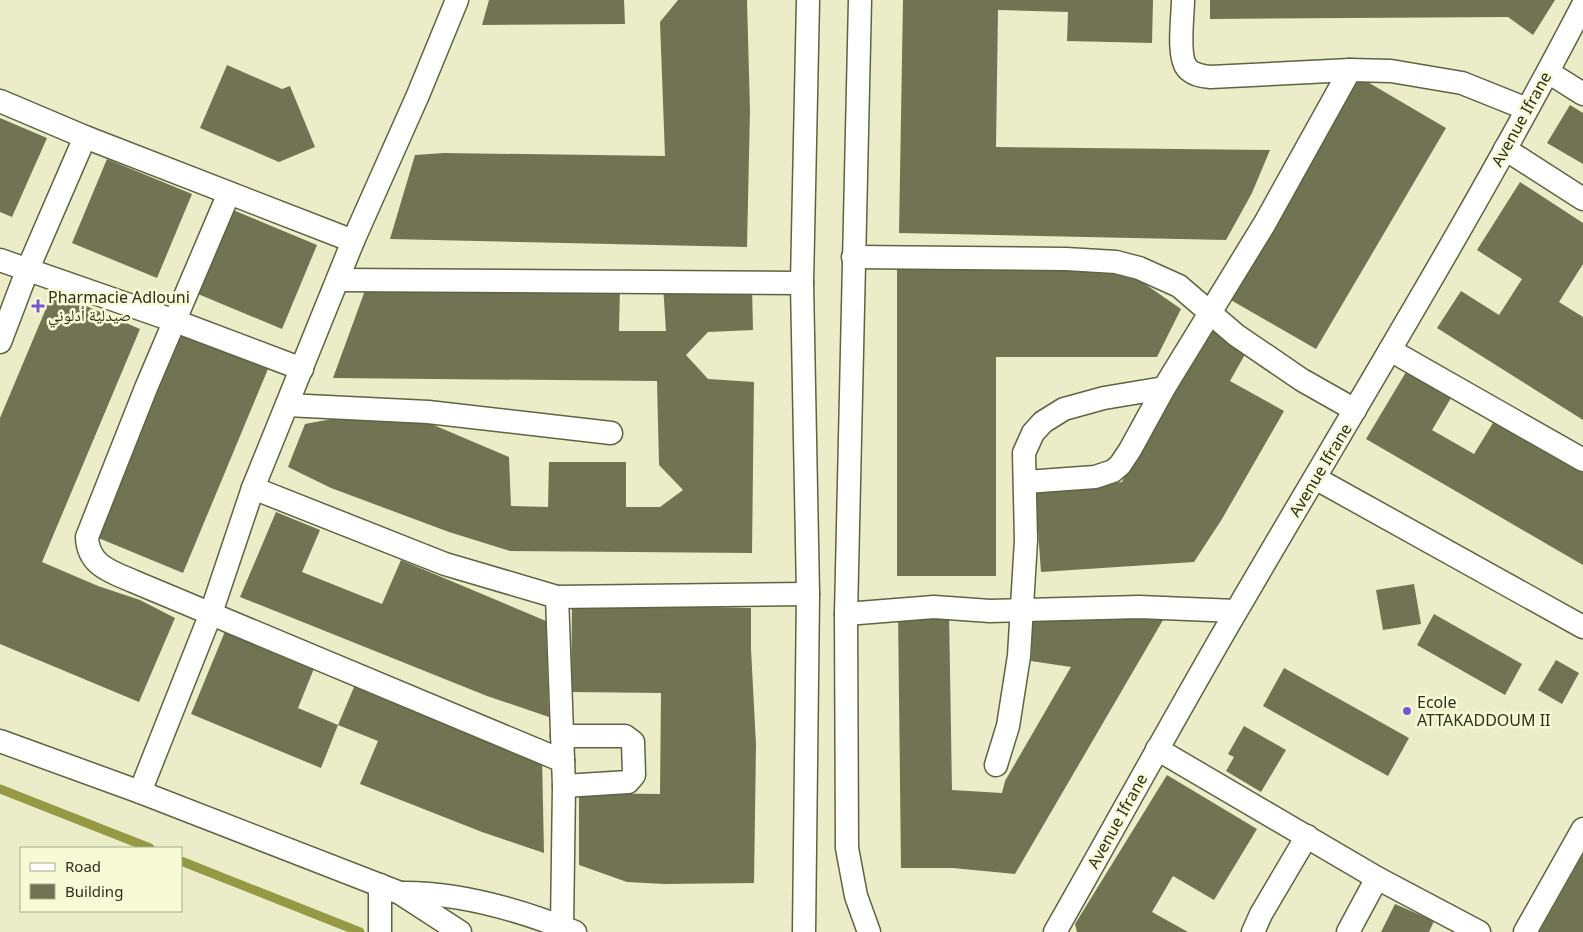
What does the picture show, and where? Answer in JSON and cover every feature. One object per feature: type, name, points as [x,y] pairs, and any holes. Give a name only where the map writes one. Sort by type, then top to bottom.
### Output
[{"type":"street","points":[[140,792],[211,613],[253,488],[339,280],[353,241],[418,95],[457,0]]},
{"type":"street","points":[[804,932],[808,594],[802,283],[808,0]]},
{"type":"street","points":[[860,0],[846,614],[847,848],[856,896],[869,932]]},
{"type":"street","points":[[1183,0],[1182,53],[1187,68],[1197,75],[1210,77],[1350,70],[1391,71],[1462,83],[1527,108]]},
{"type":"street","name":"Avenue Ifrane","points":[[1054,932],[1236,611],[1390,350],[1548,72],[1583,4]]},
{"type":"street","points":[[1026,482],[1095,477],[1113,471],[1120,465],[1164,388],[1265,223],[1350,70]]},
{"type":"street","points":[[1548,72],[1583,94]]},
{"type":"street","points":[[0,101],[85,137],[353,241]]},
{"type":"street","points":[[0,342],[27,271],[85,137]]},
{"type":"street","points":[[1504,149],[1583,199]]},
{"type":"street","points":[[229,194],[146,388],[90,531],[88,548],[93,559],[104,569],[563,761]]},
{"type":"street","points":[[853,257],[1066,259],[1116,262],[1139,268],[1178,286],[1236,335],[1302,380],[1355,410]]},
{"type":"street","points":[[0,260],[27,271],[175,321],[302,369]]},
{"type":"street","points":[[339,280],[802,283]]},
{"type":"street","points":[[1390,350],[1583,460]]},
{"type":"street","points":[[996,765],[1014,693],[1023,610],[1026,482],[1024,453],[1033,434],[1052,415],[1086,402],[1164,388]]},
{"type":"street","points":[[287,405],[428,412],[611,433]]},
{"type":"street","points":[[1316,478],[1583,626]]},
{"type":"street","points":[[253,488],[445,564],[557,597],[808,594]]},
{"type":"street","points":[[390,889],[463,898],[568,929],[557,597]]},
{"type":"street","points":[[846,614],[934,607],[990,611],[1139,607],[1236,611]]},
{"type":"street","points":[[562,736],[625,736],[632,742],[634,768],[634,775],[628,782],[564,786]]},
{"type":"street","points":[[0,741],[140,792],[390,889],[460,932]]},
{"type":"street","points":[[1157,749],[1377,878],[1479,932]]},
{"type":"street","points":[[1525,932],[1583,829]]},
{"type":"street","points":[[1253,932],[1261,914],[1307,836]]},
{"type":"street","points":[[1348,932],[1377,878]]},
{"type":"street","points":[[380,932],[390,889]]},
{"type":"building","points":[[489,0],[624,0],[625,24],[482,25]]},
{"type":"building","points":[[678,0],[747,0],[750,110],[747,247],[390,239],[415,155],[444,153],[665,156],[660,22]]},
{"type":"building","points":[[903,0],[1153,0],[1152,43],[1067,41],[1068,12],[998,10],[996,147],[1270,150],[1252,193],[1226,240],[899,233]]},
{"type":"building","points":[[1210,0],[1555,0],[1533,35],[1508,17],[1210,19]]},
{"type":"building","points":[[227,65],[282,89],[290,86],[315,147],[279,162],[200,128]]},
{"type":"building","points":[[1359,77],[1446,128],[1316,349],[1229,299]]},
{"type":"building","points":[[1570,105],[1583,113],[1583,164],[1547,143]]},
{"type":"building","points":[[0,118],[47,138],[12,217],[0,212]]},
{"type":"building","points":[[107,159],[192,194],[157,278],[72,243]]},
{"type":"building","points":[[1520,182],[1583,223],[1583,264],[1559,302],[1583,317],[1583,420],[1437,328],[1461,291],[1499,315],[1522,279],[1477,250]]},
{"type":"building","points":[[233,210],[317,245],[282,329],[198,294]]},
{"type":"building","points":[[1119,266],[1181,309],[1157,357],[996,357],[996,576],[897,576],[897,267]]},
{"type":"building","points":[[367,285],[620,286],[619,331],[666,331],[663,285],[752,287],[753,330],[708,332],[686,355],[708,379],[754,382],[752,553],[510,551],[449,532],[331,488],[288,467],[305,424],[359,414],[403,412],[509,457],[511,506],[548,507],[549,462],[626,462],[626,507],[660,507],[683,490],[659,465],[657,381],[333,378]]},
{"type":"building","points":[[53,292],[140,329],[42,562],[98,586],[140,600],[175,618],[139,702],[0,644],[0,418]]},
{"type":"building","points":[[1210,327],[1248,349],[1230,381],[1284,411],[1222,519],[1194,562],[1041,572],[1035,489],[1122,482],[1128,467]]},
{"type":"building","points":[[181,333],[268,369],[183,573],[96,537]]},
{"type":"building","points":[[1409,367],[1454,393],[1432,430],[1474,454],[1496,418],[1583,469],[1583,565],[1366,439]]},
{"type":"building","points":[[276,512],[320,530],[302,572],[382,604],[401,560],[546,621],[549,717],[487,696],[240,597]]},
{"type":"building","points":[[1414,584],[1421,624],[1383,630],[1376,590]]},
{"type":"building","points":[[572,604],[751,608],[756,745],[754,883],[664,884],[627,882],[579,865],[579,793],[660,794],[661,693],[571,692]]},
{"type":"building","points":[[1158,608],[1163,620],[1015,874],[953,868],[901,868],[898,612],[949,611],[952,790],[1002,793],[1005,781],[1071,667],[1031,661],[1033,615]]},
{"type":"building","points":[[1434,614],[1522,664],[1505,695],[1417,645]]},
{"type":"building","points":[[226,629],[315,666],[298,708],[338,725],[321,768],[191,714]]},
{"type":"building","points":[[1556,660],[1579,673],[1562,704],[1538,690]]},
{"type":"building","points":[[1284,668],[1409,738],[1388,776],[1263,706]]},
{"type":"building","points":[[357,680],[542,757],[544,853],[482,832],[360,784],[378,741],[338,725]]},
{"type":"building","points":[[1244,726],[1286,750],[1261,792],[1226,771],[1234,757],[1228,754]]},
{"type":"building","points":[[1167,775],[1257,829],[1214,900],[1173,876],[1152,912],[1188,932],[1077,932],[1075,924]]},
{"type":"building","points":[[1583,854],[1583,932],[1539,932]]},
{"type":"building","points":[[1395,904],[1434,921],[1429,932],[1381,932]]},
{"type":"waterway","points":[[0,789],[147,847]]},
{"type":"waterway","points":[[182,861],[360,932]]},
{"type":"place","name":"Pharmacie Adlouni صيدلية أدلوني","points":[[38,306]]},
{"type":"place","name":"Ecole ATTAKADDOUM II","points":[[1407,711]]}]
